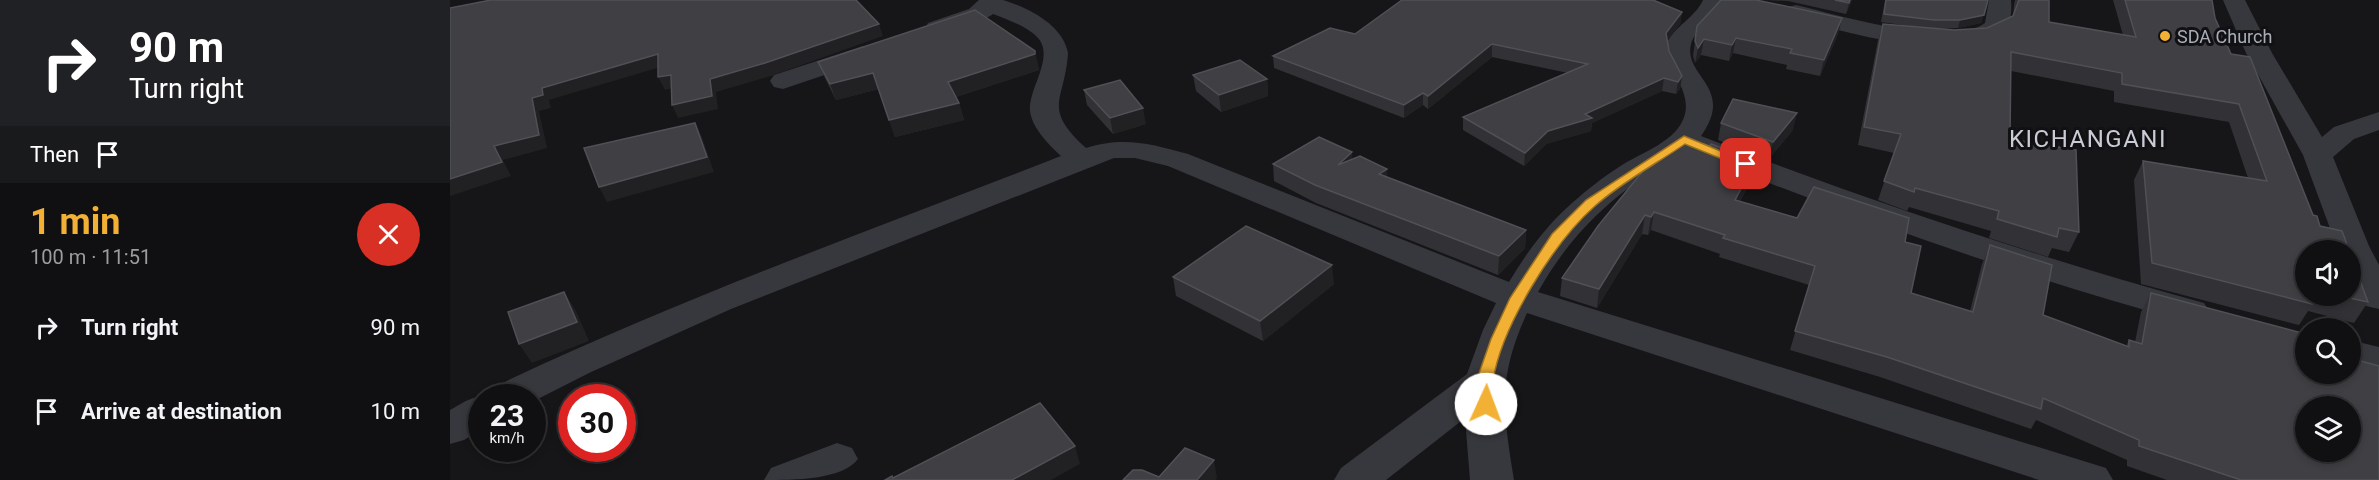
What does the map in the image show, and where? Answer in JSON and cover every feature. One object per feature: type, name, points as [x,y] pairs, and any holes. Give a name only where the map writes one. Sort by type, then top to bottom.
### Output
[{"type":"street","points":[[1775,8],[1916,37],[1958,40],[1968,39],[1991,30],[1997,24],[2000,0]]},
{"type":"street","points":[[2234,0],[2259,53],[2318,155],[2352,246],[2379,298]]},
{"type":"street","points":[[1492,480],[1484,382],[1517,298],[1557,237],[1591,202],[1684,139],[1694,127],[1700,112],[1698,88],[1679,58],[1678,46],[1687,30],[1712,6],[1727,1]]},
{"type":"street","points":[[915,36],[977,14],[991,2],[1039,28],[1055,45],[1052,74],[1044,109],[1057,136],[1080,159]]},
{"type":"street","points":[[783,81],[882,47]]},
{"type":"street","points":[[2318,155],[2344,133],[2379,120]]},
{"type":"street","points":[[1684,139],[1815,190],[2016,261],[2225,320]]},
{"type":"street","points":[[533,384],[711,304],[1080,159],[1111,149],[1136,149],[1178,160],[1517,298],[2091,480]]},
{"type":"street","points":[[2361,356],[2379,360]]},
{"type":"street","points":[[1356,480],[1484,382]]},
{"type":"street","points":[[450,429],[468,418]]},
{"type":"street","points":[[786,480],[837,459]]},
{"type":"building","points":[[491,0],[856,0],[879,24],[765,63],[710,79],[712,96],[672,105],[671,75],[658,77],[658,54],[542,88],[543,95],[532,98],[539,135],[494,146],[502,162],[450,179],[450,8]]},
{"type":"building","points":[[1402,0],[1653,0],[1682,12],[1666,33],[1669,51],[1682,76],[1678,82],[1664,78],[1585,114],[1592,118],[1548,131],[1525,153],[1463,117],[1588,64],[1492,44],[1428,96],[1423,93],[1404,105],[1273,56],[1330,28],[1355,34]]},
{"type":"building","points":[[1721,0],[1756,0],[1842,18],[1824,60],[1790,53],[1792,49],[1736,38],[1732,45],[1704,39],[1698,48],[1695,41],[1697,26]]},
{"type":"building","points":[[1886,0],[1988,0],[1984,15],[1960,20],[1934,20],[1884,14]]},
{"type":"building","points":[[2019,0],[2049,0],[2049,22],[2136,37],[2125,0],[2212,0],[2215,18],[2231,54],[2250,57],[2313,215],[2317,216],[2320,226],[2342,231],[2345,240],[2295,240],[2295,300],[2152,263],[2143,161],[2267,181],[2239,104],[2122,84],[2122,73],[2011,52],[2010,139],[2076,150],[2079,232],[2059,228],[2057,237],[1997,219],[1999,211],[1915,188],[1914,192],[1884,181],[1901,134],[1864,127],[1883,24],[1954,30],[1987,28],[2013,16]]},
{"type":"building","points":[[975,10],[1035,51],[1035,54],[948,82],[959,103],[889,120],[873,73],[830,84],[818,62]]},
{"type":"building","points":[[1240,60],[1267,79],[1219,95],[1193,75]]},
{"type":"building","points":[[1120,80],[1143,108],[1110,118],[1084,90]]},
{"type":"building","points":[[1733,99],[1797,113],[1773,142],[1721,123]]},
{"type":"building","points":[[695,123],[707,157],[599,187],[584,148]]},
{"type":"building","points":[[1319,137],[1352,152],[1338,165],[1360,156],[1387,169],[1379,174],[1526,230],[1499,256],[1315,185],[1273,164]]},
{"type":"building","points":[[1684,141],[1695,145],[1698,142],[1710,146],[1711,144],[1756,161],[1735,200],[1797,218],[1814,187],[1909,218],[1905,242],[1921,246],[1911,293],[1973,312],[1990,245],[2052,265],[2043,315],[2129,347],[2129,340],[2142,344],[2151,293],[2295,331],[2295,384],[2361,384],[2361,361],[2379,366],[2379,480],[2241,480],[2139,446],[2139,440],[2043,398],[2041,409],[1887,357],[1795,331],[1815,266],[1723,238],[1725,235],[1654,212],[1651,217],[1645,215],[1599,289],[1562,278],[1598,226],[1643,171],[1664,152]]},
{"type":"building","points":[[1246,226],[1332,265],[1260,321],[1173,277]]},
{"type":"building","points":[[2361,283],[2368,302],[2361,300]]},
{"type":"building","points":[[564,292],[577,322],[519,344],[508,312]]},
{"type":"building","points":[[1040,403],[1075,446],[1012,480],[885,480],[892,476],[893,478]]},
{"type":"building","points":[[1185,448],[1214,460],[1197,480],[1123,480],[1133,470],[1142,470],[1159,477]]},
{"type":"place","name":"SDA Church","points":[[2165,36]]},
{"type":"district","name":"KICHANGANI","points":[[2088,139]]},
{"type":"route","points":[[1486,404],[1484,382],[1517,298],[1557,237],[1591,202],[1630,174],[1675,148],[1684,139],[1746,164]]}]
